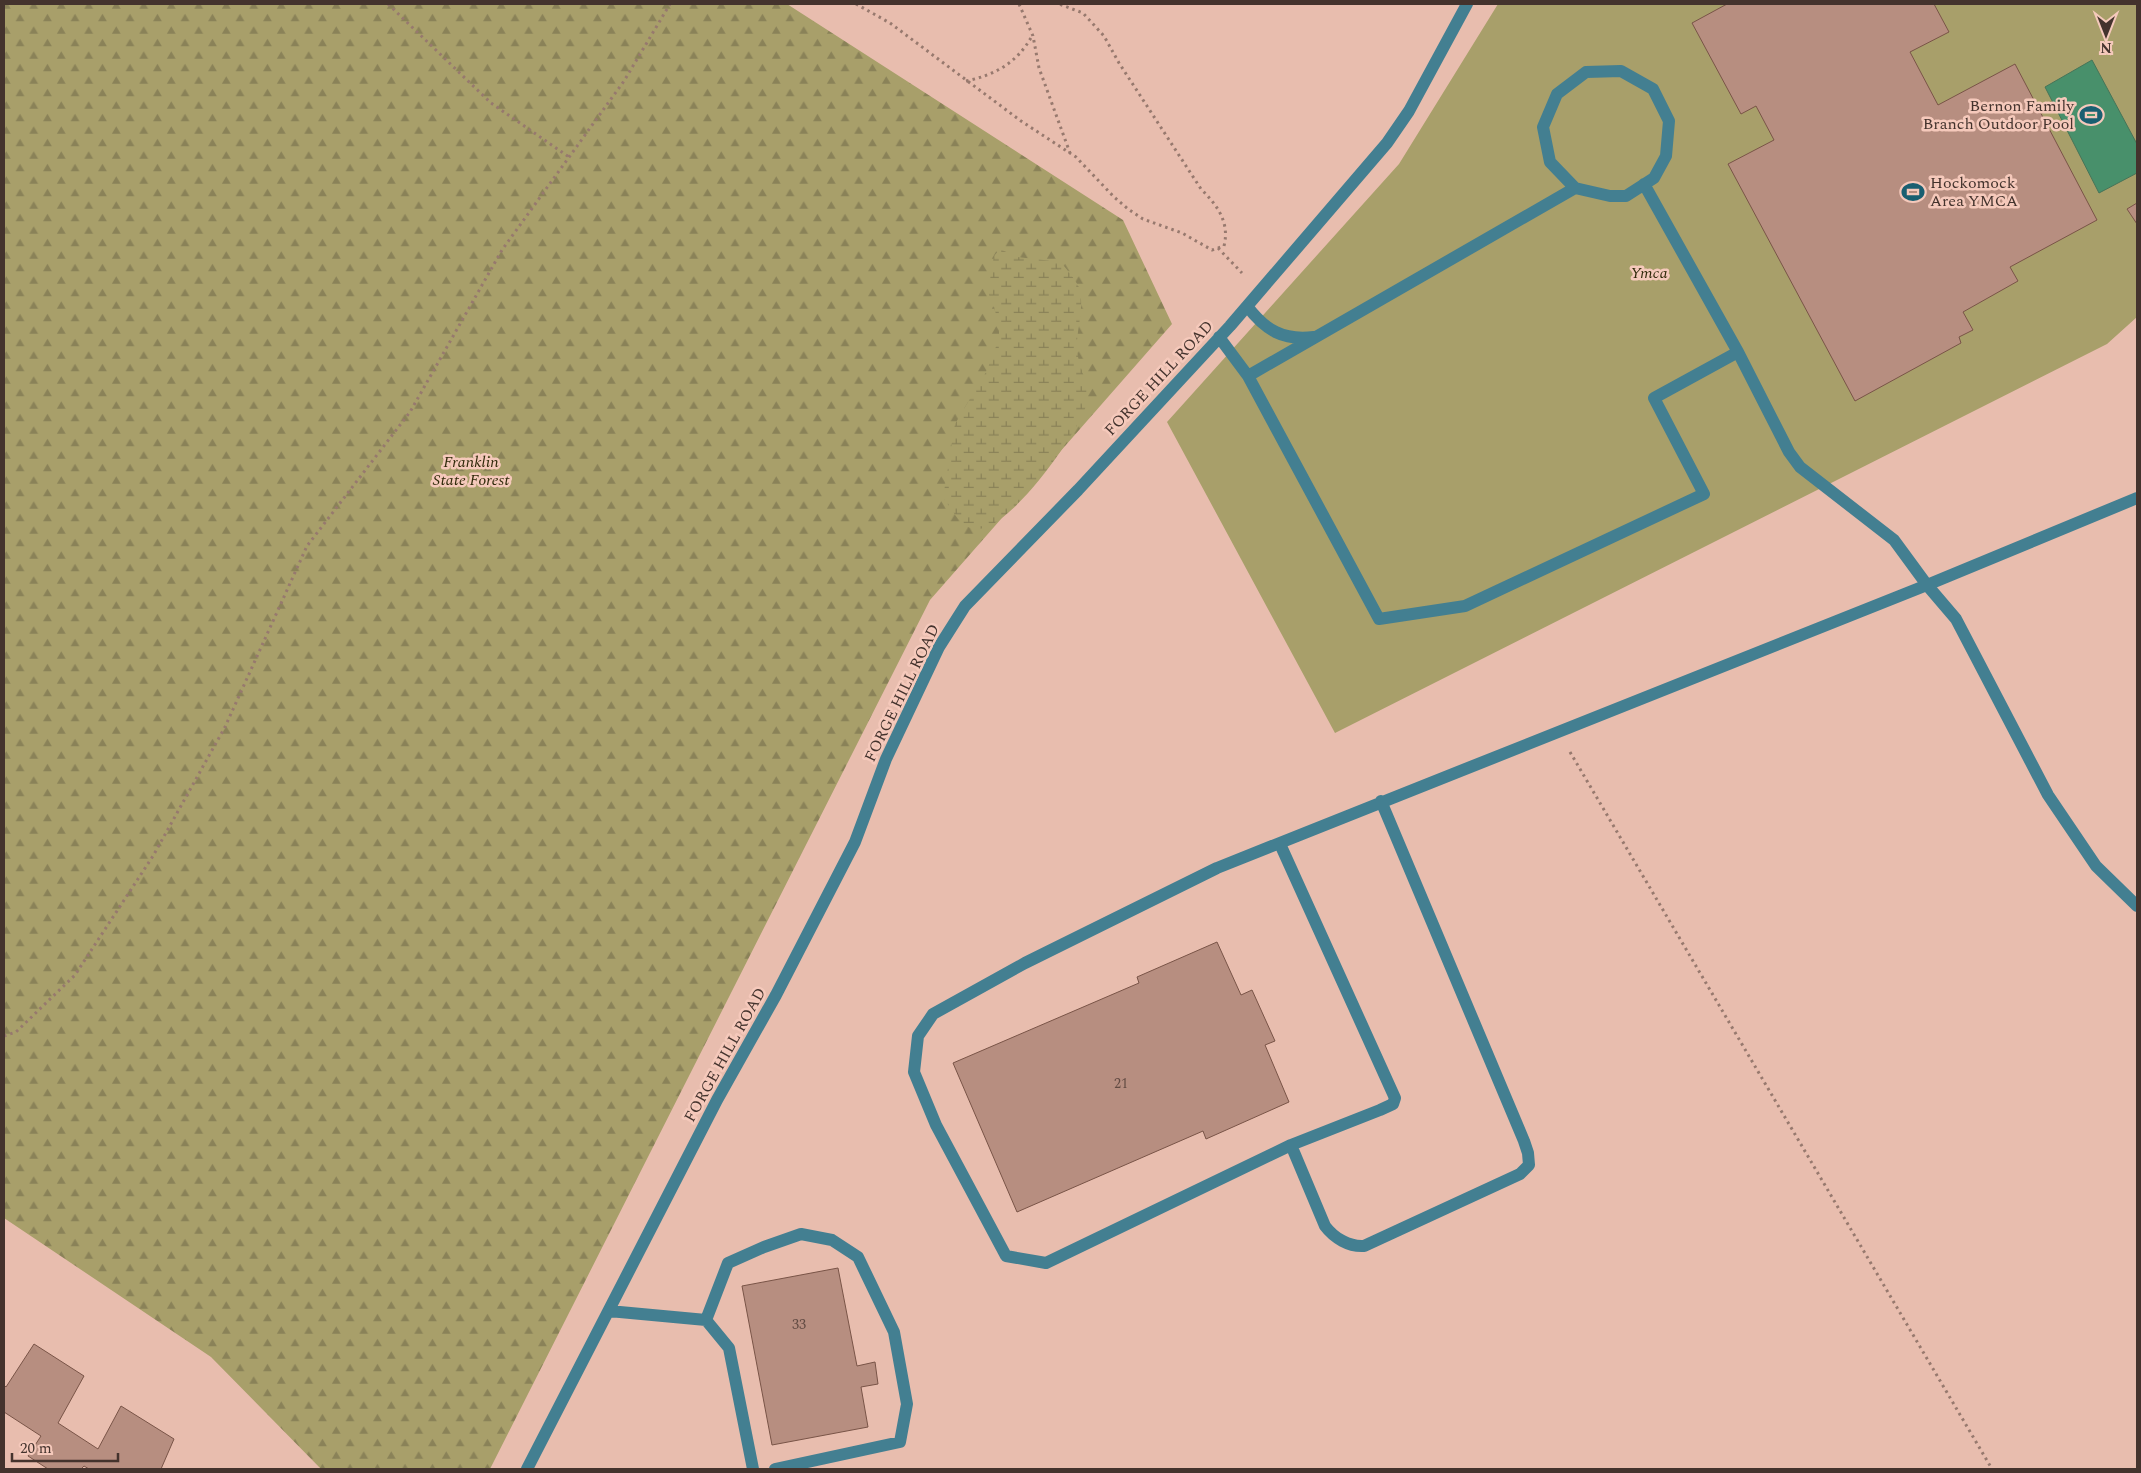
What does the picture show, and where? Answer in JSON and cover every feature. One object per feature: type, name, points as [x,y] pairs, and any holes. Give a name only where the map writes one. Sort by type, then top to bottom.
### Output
[{"type":"street","name":"FORGE HILL ROAD","points":[[527,1469],[717,1100],[776,995],[855,842],[886,759],[939,647],[965,606],[1078,490],[1220,337],[1387,143],[1409,111],[1467,4]]},
{"type":"street","points":[[1622,71],[1653,89],[1669,121],[1666,156],[1654,178],[1626,196],[1610,196],[1575,188],[1550,162],[1543,127],[1556,94],[1586,72],[1622,71]]},
{"type":"street","points":[[1644,184],[1738,352],[1789,452],[1800,467],[1894,540],[1927,585],[1956,618],[2048,795],[2096,866],[2137,906]]},
{"type":"street","points":[[1248,376],[1575,188]]},
{"type":"street","points":[[1247,306],[1263,326],[1280,335],[1302,338],[1316,336]]},
{"type":"street","points":[[1220,337],[1248,376],[1379,619],[1465,606],[1704,494],[1654,398],[1738,352]]},
{"type":"street","points":[[1280,844],[1395,1098],[1393,1104],[1292,1145],[1046,1263],[1006,1256],[936,1125],[914,1072],[918,1036],[933,1014],[1025,963],[1217,868],[1280,844],[1381,801],[1927,585],[2137,498]]},
{"type":"street","points":[[1292,1145],[1325,1226],[1334,1236],[1352,1246],[1364,1246],[1520,1174],[1529,1165],[1524,1141],[1381,801]]},
{"type":"street","points":[[706,1320],[728,1263],[764,1246],[801,1234],[832,1240],[858,1257],[894,1332],[907,1404],[900,1442],[775,1469]]},
{"type":"street","points":[[609,1311],[706,1320],[729,1348],[753,1469]]},
{"type":"path","points":[[388,4],[490,102],[569,157]]},
{"type":"path","points":[[4,1036],[16,1032],[75,975],[154,856],[225,727],[307,546],[410,412],[502,250],[624,81],[670,4]]},
{"type":"path","points":[[856,4],[890,23],[965,81],[1070,154],[1114,197],[1136,214],[1182,233],[1212,250],[1224,246],[1227,234],[1216,204],[1201,189],[1118,63],[1104,36],[1083,13],[1061,4]]},
{"type":"path","points":[[1020,4],[1032,36],[1039,68],[1070,154]]},
{"type":"path","points":[[965,81],[991,75],[1002,69],[1015,59],[1032,36]]},
{"type":"path","points":[[1218,248],[1260,291]]},
{"type":"path","points":[[1558,731],[1992,1469]]},
{"type":"green space","name":"Franklin State Forest","points":[[4,4],[787,4],[1123,220],[1172,324],[930,600],[490,1469],[321,1469],[211,1357],[4,1218]]},
{"type":"green space","name":"Ymca","points":[[1498,4],[2137,4],[2137,317],[2107,344],[1335,733],[1167,422],[1399,164]]},
{"type":"green space","points":[[1000,249],[1017,257],[1061,262],[1077,283],[1080,290],[1081,305],[1077,351],[1086,385],[1087,399],[1080,420],[1041,478],[1008,513],[993,524],[979,529],[962,523],[943,498],[955,424],[986,372],[999,339],[999,322],[988,292],[994,256]]},
{"type":"shaded area","name":"Bernon Family Branch Outdoor Pool","points":[[2092,60],[2137,144],[2137,173],[2099,193],[2045,87]]},
{"type":"building","name":"Hockomock Area YMCA","points":[[1727,4],[1934,4],[1949,32],[1910,52],[1938,105],[2015,64],[2097,220],[2010,267],[2018,281],[1963,312],[1973,330],[1959,337],[1961,343],[1855,401],[1728,164],[1774,140],[1756,106],[1741,114],[1692,23]]},
{"type":"building","points":[[2137,203],[2137,224],[2127,209]]},
{"type":"building","points":[[1217,942],[1241,995],[1252,990],[1275,1041],[1265,1045],[1289,1102],[1206,1139],[1203,1131],[1017,1212],[953,1063],[1139,983],[1137,977]]},
{"type":"building","points":[[838,1268],[857,1366],[875,1362],[878,1384],[861,1387],[868,1427],[772,1445],[742,1286]]},
{"type":"building","points":[[34,1344],[84,1376],[58,1423],[98,1449],[121,1406],[174,1439],[161,1469],[89,1469],[84,1466],[81,1469],[48,1469],[28,1456],[41,1436],[4,1412],[4,1385],[6,1387]]},
{"type":"place","name":"Bernon Family Branch Outdoor Pool","points":[[2091,115]]},
{"type":"place","name":"Hockomock Area YMCA","points":[[1913,192]]}]
